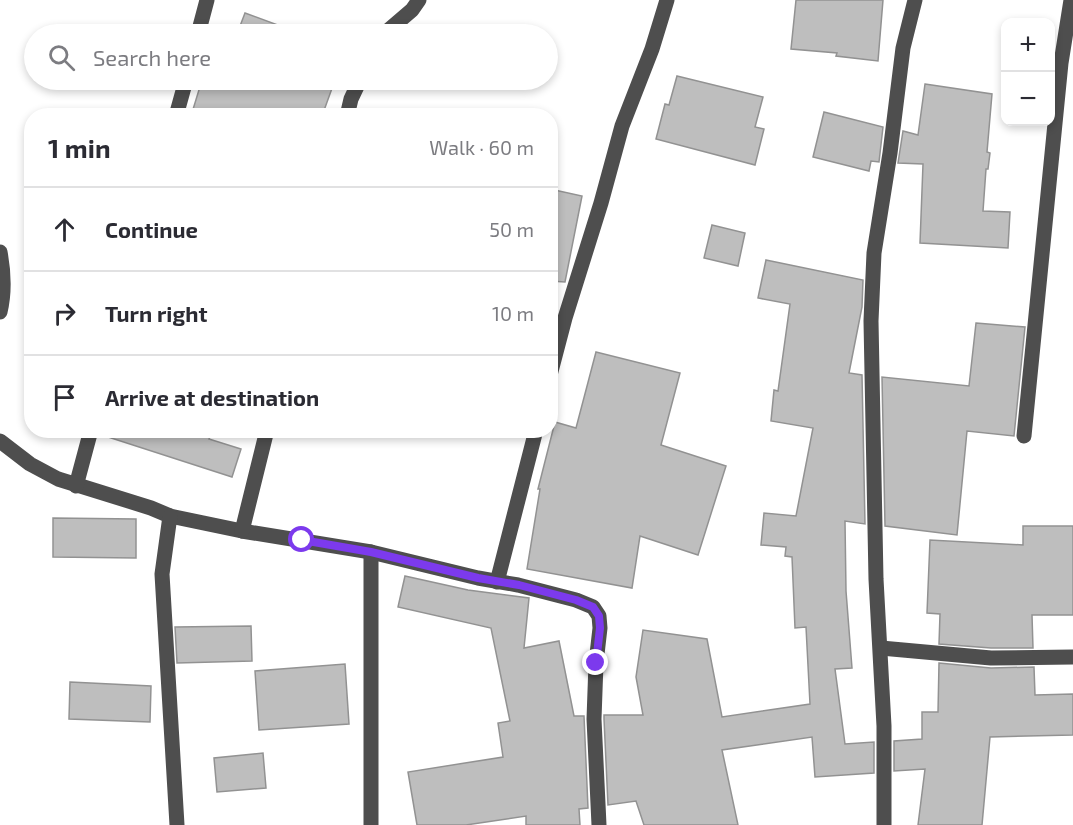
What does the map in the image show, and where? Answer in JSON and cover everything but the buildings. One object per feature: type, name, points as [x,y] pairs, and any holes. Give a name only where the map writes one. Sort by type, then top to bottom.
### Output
[{"type":"street","points":[[201,24],[207,0]]},
{"type":"street","points":[[396,24],[412,10],[419,0]]},
{"type":"street","points":[[558,345],[622,126],[652,49],[667,0]]},
{"type":"street","points":[[884,825],[884,726],[876,579],[871,321],[874,265],[903,48],[915,0]]},
{"type":"street","points":[[1024,436],[1061,63],[1071,0]]},
{"type":"street","points":[[178,108],[183,90]]},
{"type":"street","points":[[349,108],[355,90]]},
{"type":"street","points":[[0,252],[5,293],[0,312]]},
{"type":"street","points":[[76,486],[89,438]]},
{"type":"street","points":[[242,531],[265,438]]},
{"type":"street","points":[[497,582],[534,438]]},
{"type":"street","points":[[0,441],[30,464],[58,479],[170,516],[242,531],[371,552],[497,582],[519,585],[576,600],[593,607],[599,616],[600,628],[594,719],[599,825]]},
{"type":"street","points":[[170,516],[162,574],[177,825]]},
{"type":"street","points":[[371,552],[371,825]]},
{"type":"street","points":[[881,648],[991,658],[1073,657]]},
{"type":"route","points":[[302,540],[371,552],[478,578],[519,585],[576,600],[593,607],[599,616],[600,628],[596,663]]}]
